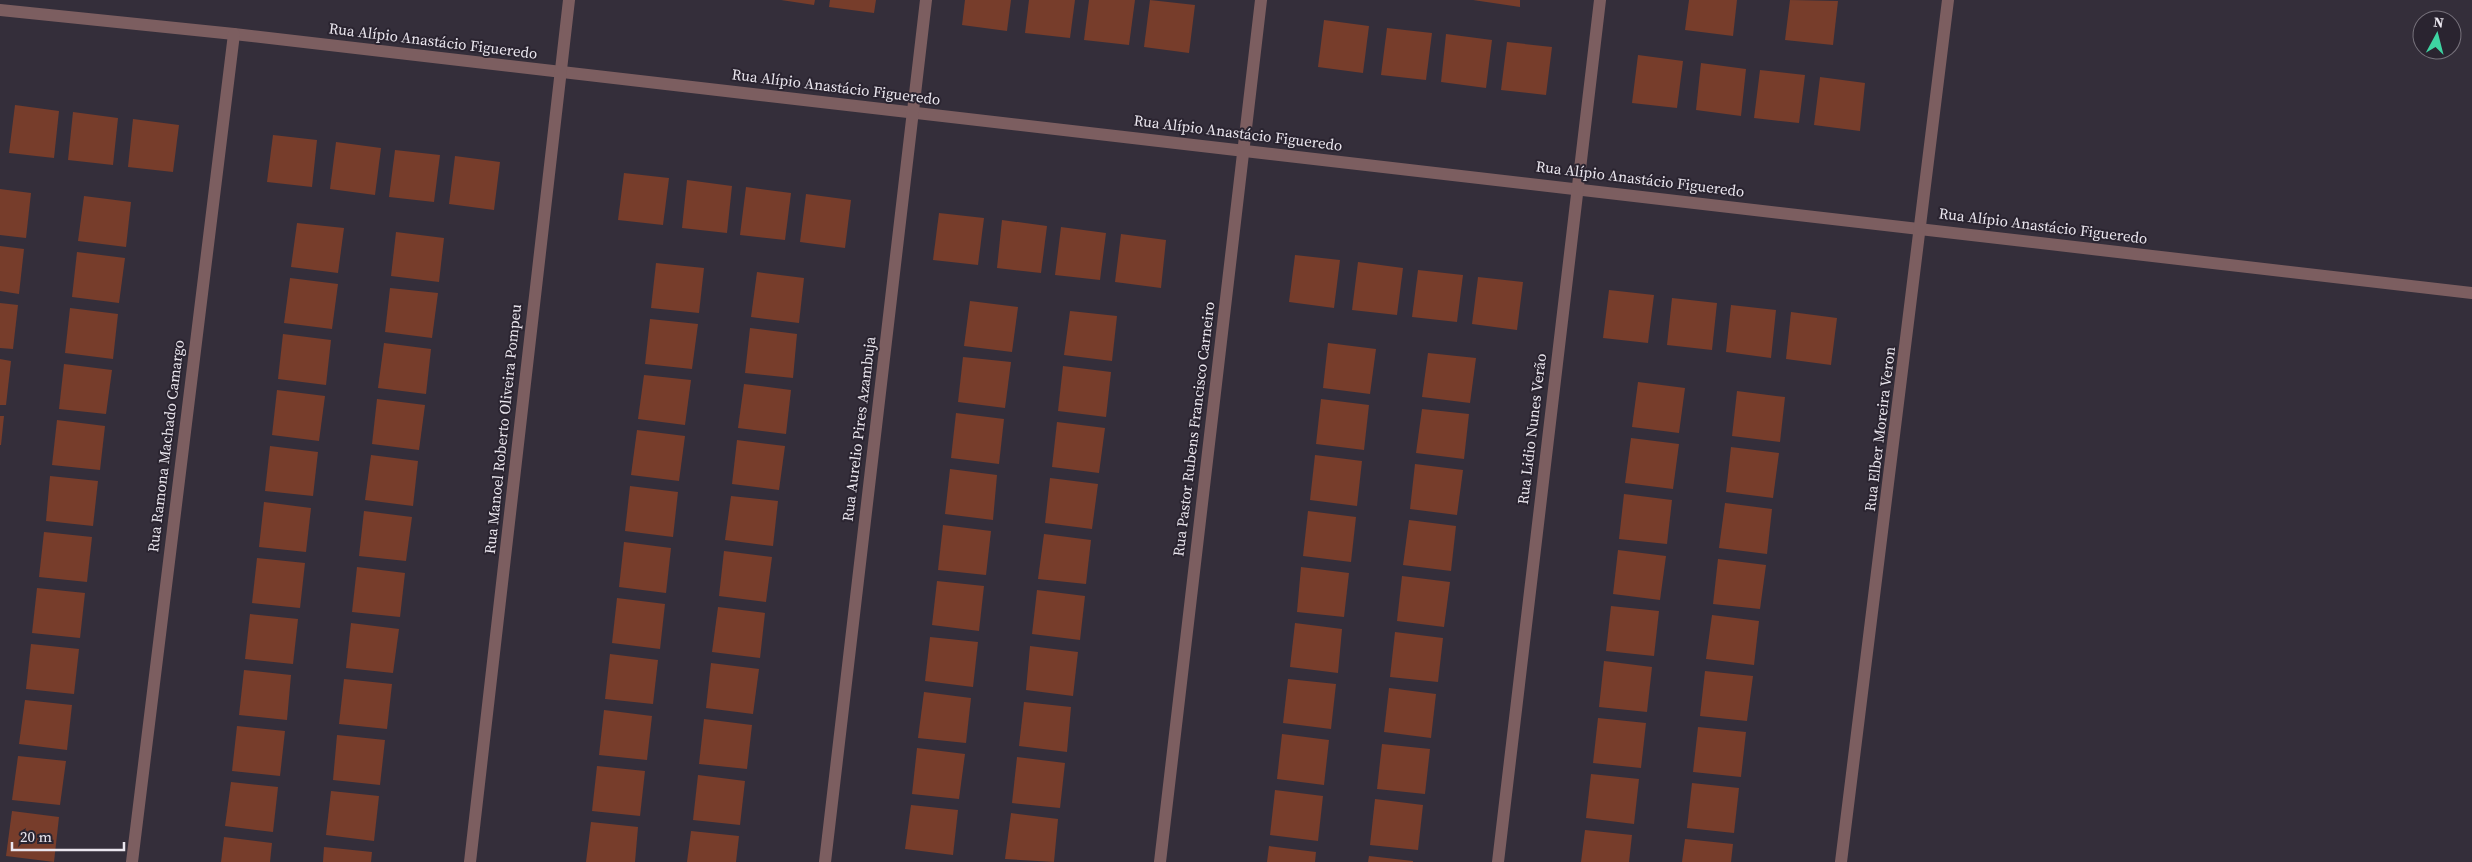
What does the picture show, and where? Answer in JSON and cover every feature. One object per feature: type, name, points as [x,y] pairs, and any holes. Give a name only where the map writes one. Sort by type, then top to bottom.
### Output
[{"type":"street","name":"Rua Manoel Roberto Oliveira Pompeu","points":[[470,862],[569,0]]},
{"type":"street","name":"Rua Aurelio Pires Azambuja","points":[[825,862],[926,0]]},
{"type":"street","name":"Rua Pastor Rubens Francisco Carneiro","points":[[1160,862],[1261,0]]},
{"type":"street","name":"Rua Lidio Nunes Verão","points":[[1498,862],[1600,0]]},
{"type":"street","name":"Rua Elber Moreira Veron","points":[[1841,862],[1948,0]]},
{"type":"street","name":"Rua Alípio Anastácio Figueredo","points":[[0,10],[234,34],[2472,293]]},
{"type":"street","name":"Rua Ramona Machado Camargo","points":[[132,862],[234,34]]},
{"type":"building","points":[[781,0],[815,0],[814,5]]},
{"type":"building","points":[[830,0],[876,0],[874,13],[829,7]]},
{"type":"building","points":[[965,0],[1011,0],[1007,31],[962,25]]},
{"type":"building","points":[[1029,0],[1075,0],[1070,38],[1025,33]]},
{"type":"building","points":[[1089,0],[1135,0],[1129,45],[1084,40]]},
{"type":"building","points":[[1150,0],[1195,5],[1189,53],[1144,47]]},
{"type":"building","points":[[1473,0],[1520,0],[1520,7]]},
{"type":"building","points":[[1689,0],[1737,0],[1733,36],[1685,30]]},
{"type":"building","points":[[1790,0],[1838,1],[1833,45],[1785,40]]},
{"type":"building","points":[[1324,20],[1369,26],[1363,73],[1318,67]]},
{"type":"building","points":[[1387,28],[1432,33],[1426,80],[1381,75]]},
{"type":"building","points":[[1446,34],[1492,40],[1486,88],[1441,82]]},
{"type":"building","points":[[1507,42],[1552,47],[1546,95],[1501,90]]},
{"type":"building","points":[[1638,55],[1683,61],[1677,108],[1632,103]]},
{"type":"building","points":[[1701,63],[1746,69],[1741,116],[1696,110]]},
{"type":"building","points":[[1760,70],[1805,75],[1799,123],[1754,118]]},
{"type":"building","points":[[1820,77],[1865,83],[1860,131],[1814,125]]},
{"type":"building","points":[[15,105],[59,111],[54,158],[9,153]]},
{"type":"building","points":[[73,112],[118,118],[113,165],[68,160]]},
{"type":"building","points":[[133,119],[179,125],[173,172],[128,167]]},
{"type":"building","points":[[273,135],[317,140],[312,187],[267,182]]},
{"type":"building","points":[[336,142],[381,148],[375,195],[330,189]]},
{"type":"building","points":[[395,150],[440,155],[434,202],[389,197]]},
{"type":"building","points":[[455,156],[500,162],[494,210],[449,204]]},
{"type":"building","points":[[624,173],[669,178],[663,225],[618,220]]},
{"type":"building","points":[[687,180],[732,186],[727,233],[682,228]]},
{"type":"building","points":[[746,187],[791,193],[785,240],[740,235]]},
{"type":"building","points":[[0,189],[31,193],[26,238],[0,235]]},
{"type":"building","points":[[806,194],[851,200],[845,248],[800,242]]},
{"type":"building","points":[[84,196],[131,202],[126,247],[78,241]]},
{"type":"building","points":[[939,213],[984,218],[978,265],[933,260]]},
{"type":"building","points":[[1002,220],[1047,226],[1041,273],[997,268]]},
{"type":"building","points":[[297,223],[344,228],[338,273],[291,267]]},
{"type":"building","points":[[1061,227],[1106,233],[1100,280],[1055,275]]},
{"type":"building","points":[[396,232],[444,238],[439,282],[391,276]]},
{"type":"building","points":[[1121,234],[1166,240],[1161,288],[1115,282]]},
{"type":"building","points":[[0,246],[24,249],[19,294],[0,291]]},
{"type":"building","points":[[77,252],[125,258],[119,303],[72,297]]},
{"type":"building","points":[[1295,255],[1340,260],[1334,308],[1289,302]]},
{"type":"building","points":[[1358,262],[1403,268],[1397,315],[1352,310]]},
{"type":"building","points":[[656,263],[704,268],[699,313],[651,308]]},
{"type":"building","points":[[1418,270],[1463,275],[1457,322],[1412,317]]},
{"type":"building","points":[[757,272],[804,278],[799,323],[751,317]]},
{"type":"building","points":[[1478,277],[1523,282],[1517,330],[1472,324]]},
{"type":"building","points":[[290,278],[338,284],[332,329],[284,323]]},
{"type":"building","points":[[390,288],[438,293],[432,338],[385,332]]},
{"type":"building","points":[[1609,290],[1654,295],[1648,343],[1603,338]]},
{"type":"building","points":[[1672,298],[1717,303],[1712,350],[1667,345]]},
{"type":"building","points":[[970,301],[1018,307],[1012,352],[964,346]]},
{"type":"building","points":[[0,303],[18,305],[13,349],[0,348]]},
{"type":"building","points":[[1731,305],[1776,310],[1771,358],[1726,352]]},
{"type":"building","points":[[70,308],[118,314],[113,359],[65,353]]},
{"type":"building","points":[[1070,311],[1117,316],[1112,361],[1064,355]]},
{"type":"building","points":[[1791,312],[1837,318],[1831,365],[1786,359]]},
{"type":"building","points":[[650,319],[698,324],[692,369],[645,364]]},
{"type":"building","points":[[750,328],[797,334],[793,378],[745,373]]},
{"type":"building","points":[[283,334],[331,340],[326,385],[278,379]]},
{"type":"building","points":[[384,343],[431,349],[426,394],[378,388]]},
{"type":"building","points":[[1328,343],[1376,349],[1370,394],[1323,388]]},
{"type":"building","points":[[1428,353],[1476,358],[1470,403],[1422,397]]},
{"type":"building","points":[[963,357],[1011,362],[1005,408],[958,402]]},
{"type":"building","points":[[0,359],[11,361],[6,405],[0,405]]},
{"type":"building","points":[[64,364],[112,370],[106,414],[59,409]]},
{"type":"building","points":[[1063,366],[1111,372],[1106,417],[1058,411]]},
{"type":"building","points":[[644,375],[691,380],[685,425],[638,419]]},
{"type":"building","points":[[1638,382],[1685,388],[1679,433],[1632,427]]},
{"type":"building","points":[[744,384],[791,390],[786,434],[738,428]]},
{"type":"building","points":[[277,390],[325,396],[319,441],[272,435]]},
{"type":"building","points":[[1737,391],[1785,397],[1780,442],[1732,436]]},
{"type":"building","points":[[377,399],[425,405],[419,450],[372,444]]},
{"type":"building","points":[[1321,399],[1369,405],[1364,450],[1316,444]]},
{"type":"building","points":[[1422,409],[1469,414],[1464,459],[1416,453]]},
{"type":"building","points":[[956,413],[1004,419],[999,464],[951,458]]},
{"type":"building","points":[[0,416],[4,416],[1,445],[0,445]]},
{"type":"building","points":[[57,420],[105,426],[100,470],[52,465]]},
{"type":"building","points":[[1057,422],[1105,428],[1099,473],[1052,467]]},
{"type":"building","points":[[637,430],[685,436],[679,481],[631,475]]},
{"type":"building","points":[[1631,438],[1679,444],[1673,489],[1625,483]]},
{"type":"building","points":[[737,440],[785,446],[779,490],[732,484]]},
{"type":"building","points":[[270,446],[318,452],[313,496],[265,491]]},
{"type":"building","points":[[1731,447],[1779,453],[1773,498],[1726,492]]},
{"type":"building","points":[[371,455],[418,461],[413,506],[365,500]]},
{"type":"building","points":[[1315,455],[1362,461],[1357,506],[1310,500]]},
{"type":"building","points":[[1415,464],[1463,470],[1457,515],[1410,509]]},
{"type":"building","points":[[950,469],[997,475],[993,520],[945,514]]},
{"type":"building","points":[[50,476],[98,481],[93,526],[46,521]]},
{"type":"building","points":[[1050,478],[1098,484],[1092,529],[1045,523]]},
{"type":"building","points":[[630,486],[678,492],[673,537],[625,531]]},
{"type":"building","points":[[1624,494],[1672,500],[1667,544],[1619,539]]},
{"type":"building","points":[[731,496],[778,501],[773,546],[725,540]]},
{"type":"building","points":[[264,502],[311,508],[306,552],[259,547]]},
{"type":"building","points":[[1725,503],[1772,509],[1767,554],[1719,548]]},
{"type":"building","points":[[364,511],[412,517],[406,561],[359,556]]},
{"type":"building","points":[[1308,511],[1356,517],[1351,562],[1303,556]]},
{"type":"building","points":[[1409,520],[1456,526],[1451,571],[1403,565]]},
{"type":"building","points":[[943,525],[991,531],[986,575],[938,570]]},
{"type":"building","points":[[44,532],[92,537],[87,582],[39,577]]},
{"type":"building","points":[[1044,534],[1091,540],[1086,584],[1038,579]]},
{"type":"building","points":[[624,542],[671,548],[666,593],[619,587]]},
{"type":"building","points":[[1618,550],[1666,556],[1660,600],[1613,594]]},
{"type":"building","points":[[724,551],[772,557],[766,602],[719,596]]},
{"type":"building","points":[[257,558],[305,563],[300,608],[252,603]]},
{"type":"building","points":[[1718,559],[1766,565],[1760,609],[1713,604]]},
{"type":"building","points":[[357,567],[405,573],[400,617],[352,612]]},
{"type":"building","points":[[1301,567],[1349,573],[1344,617],[1297,612]]},
{"type":"building","points":[[1402,576],[1450,582],[1444,627],[1397,621]]},
{"type":"building","points":[[937,581],[984,586],[979,631],[932,625]]},
{"type":"building","points":[[37,588],[85,593],[80,638],[32,633]]},
{"type":"building","points":[[1037,590],[1085,596],[1080,640],[1032,634]]},
{"type":"building","points":[[617,598],[665,604],[660,649],[612,643]]},
{"type":"building","points":[[1611,606],[1659,611],[1654,656],[1606,651]]},
{"type":"building","points":[[718,607],[765,613],[760,658],[712,652]]},
{"type":"building","points":[[250,614],[298,619],[293,664],[245,659]]},
{"type":"building","points":[[1712,615],[1759,621],[1754,665],[1706,659]]},
{"type":"building","points":[[351,623],[399,629],[393,673],[346,668]]},
{"type":"building","points":[[1295,623],[1342,629],[1338,673],[1290,667]]},
{"type":"building","points":[[1395,632],[1443,638],[1438,682],[1390,677]]},
{"type":"building","points":[[930,637],[978,642],[973,687],[925,681]]},
{"type":"building","points":[[31,644],[79,649],[74,694],[26,689]]},
{"type":"building","points":[[1030,646],[1078,652],[1073,696],[1026,690]]},
{"type":"building","points":[[610,654],[658,660],[653,704],[605,699]]},
{"type":"building","points":[[1604,661],[1652,667],[1647,712],[1599,707]]},
{"type":"building","points":[[711,663],[759,669],[753,714],[706,708]]},
{"type":"building","points":[[244,670],[291,675],[287,720],[239,715]]},
{"type":"building","points":[[1705,671],[1753,676],[1747,721],[1700,716]]},
{"type":"building","points":[[344,679],[392,684],[387,729],[339,724]]},
{"type":"building","points":[[1288,679],[1336,684],[1331,729],[1283,723]]},
{"type":"building","points":[[1389,688],[1436,694],[1431,738],[1384,732]]},
{"type":"building","points":[[924,692],[971,698],[966,743],[918,738]]},
{"type":"building","points":[[25,700],[72,705],[67,750],[19,744]]},
{"type":"building","points":[[1024,702],[1071,707],[1067,752],[1019,746]]},
{"type":"building","points":[[604,710],[652,716],[647,760],[599,755]]},
{"type":"building","points":[[1598,718],[1646,723],[1641,768],[1593,763]]},
{"type":"building","points":[[704,719],[752,725],[747,769],[699,764]]},
{"type":"building","points":[[237,726],[285,731],[280,776],[232,771]]},
{"type":"building","points":[[1698,727],[1746,732],[1741,777],[1693,772]]},
{"type":"building","points":[[1282,734],[1329,740],[1324,785],[1277,779]]},
{"type":"building","points":[[337,735],[385,740],[380,785],[333,780]]},
{"type":"building","points":[[1382,744],[1430,749],[1425,794],[1377,789]]},
{"type":"building","points":[[917,748],[965,754],[959,799],[912,794]]},
{"type":"building","points":[[18,756],[66,761],[60,805],[12,800]]},
{"type":"building","points":[[1017,757],[1065,763],[1060,808],[1012,803]]},
{"type":"building","points":[[597,766],[645,771],[640,816],[592,811]]},
{"type":"building","points":[[1591,774],[1639,779],[1634,824],[1586,818]]},
{"type":"building","points":[[698,775],[745,781],[740,825],[693,820]]},
{"type":"building","points":[[231,782],[278,787],[273,832],[225,826]]},
{"type":"building","points":[[1692,783],[1739,788],[1734,833],[1687,828]]},
{"type":"building","points":[[1275,790],[1323,796],[1318,841],[1270,835]]},
{"type":"building","points":[[331,791],[379,796],[374,841],[326,835]]},
{"type":"building","points":[[1375,799],[1423,805],[1418,850],[1370,845]]},
{"type":"building","points":[[911,805],[958,810],[953,855],[905,849]]},
{"type":"building","points":[[12,811],[59,817],[54,862],[6,856]]},
{"type":"building","points":[[1011,813],[1058,819],[1054,862],[1005,859]]},
{"type":"building","points":[[591,822],[638,827],[635,862],[586,862]]},
{"type":"building","points":[[1585,830],[1632,835],[1629,862],[1581,862]]},
{"type":"building","points":[[691,831],[739,836],[736,862],[687,862]]},
{"type":"building","points":[[224,837],[272,843],[270,862],[221,862]]},
{"type":"building","points":[[1685,839],[1733,844],[1731,862],[1682,862]]},
{"type":"building","points":[[1269,846],[1316,852],[1315,862],[1267,862]]},
{"type":"building","points":[[324,847],[372,852],[371,862],[323,862]]},
{"type":"building","points":[[1369,856],[1413,861],[1413,862],[1368,862]]}]
